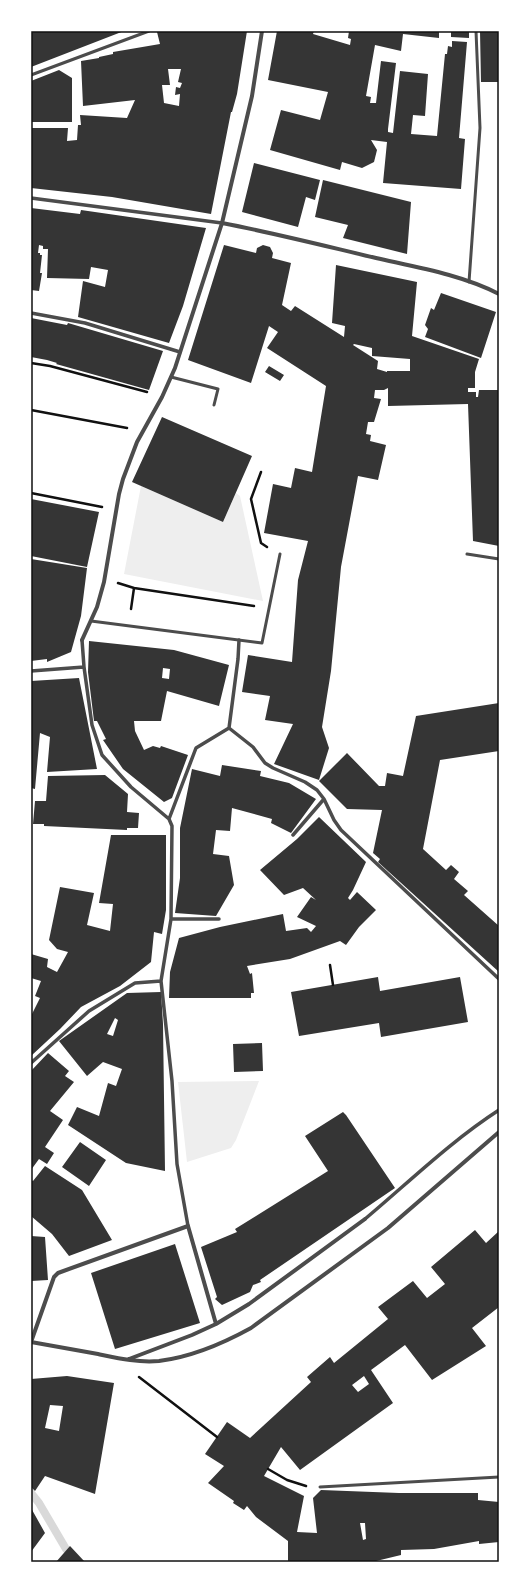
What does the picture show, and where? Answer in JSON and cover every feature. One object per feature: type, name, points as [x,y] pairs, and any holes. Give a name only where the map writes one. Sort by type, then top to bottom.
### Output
[{"type":"street","points":[[216,1324],[188,1226],[177,1164],[172,1081],[161,981],[171,918],[172,826],[169,819],[131,787],[102,755],[92,725],[82,640],[97,607],[104,582],[113,524],[123,479],[137,442],[171,377],[222,223],[252,96],[262,31]]},
{"type":"street","points":[[31,198],[222,223],[405,265],[469,282],[499,294]]},
{"type":"street","points":[[31,313],[85,323],[180,352]]},
{"type":"street","points":[[169,819],[196,748],[228,728],[240,640]]},
{"type":"street","points":[[31,671],[84,667]]},
{"type":"street","points":[[228,728],[253,747],[266,763],[284,774],[309,784],[320,793],[341,830],[499,979]]},
{"type":"street","points":[[293,835],[324,799]]},
{"type":"street","points":[[171,918],[218,919]]},
{"type":"street","points":[[31,1063],[89,1012],[135,983],[161,981]]},
{"type":"street","points":[[127,1360],[216,1324],[249,1304],[365,1219],[474,1127],[499,1110]]},
{"type":"street","points":[[188,1226],[58,1273],[53,1280],[31,1342],[127,1360],[157,1361],[184,1356],[211,1348],[251,1328],[388,1228],[499,1132]]},
{"type":"lane","points":[[31,75],[149,31]]},
{"type":"lane","points":[[469,282],[480,128],[476,31]]},
{"type":"lane","points":[[171,377],[218,389],[214,405]]},
{"type":"lane","points":[[91,621],[262,643],[280,554]]},
{"type":"lane","points":[[467,554],[499,559]]},
{"type":"lane","points":[[320,1488],[499,1477]]},
{"type":"path","points":[[31,363],[50,366],[162,396]]},
{"type":"path","points":[[31,410],[127,428]]},
{"type":"path","points":[[261,472],[251,498],[261,543],[280,554]]},
{"type":"path","points":[[31,493],[103,507]]},
{"type":"path","points":[[118,583],[134,588],[269,608]]},
{"type":"path","points":[[131,609],[134,588]]},
{"type":"path","points":[[330,965],[333,985]]},
{"type":"path","points":[[127,1360],[142,1379],[217,1437]]},
{"type":"path","points":[[268,1469],[294,1482],[320,1488]]},
{"type":"shaded area","points":[[141,486],[223,522],[236,493],[240,496],[263,601],[124,574]]},
{"type":"shaded area","points":[[259,1081],[236,1140],[231,1148],[187,1162],[178,1082]]},
{"type":"building","points":[[31,31],[124,31],[31,67]]},
{"type":"building","points":[[247,31],[237,94],[231,112],[211,214],[112,197],[31,188],[31,128],[68,128],[67,141],[77,140],[78,125],[81,125],[80,115],[127,118],[135,100],[83,106],[81,61],[99,58],[113,54],[113,52],[160,44],[157,32]],"holes":[[[168,69],[181,69],[178,82],[182,83],[180,88],[176,87],[175,95],[180,94],[179,106],[164,103],[162,85],[170,85]]]},
{"type":"building","points":[[277,31],[314,31],[313,34],[350,45],[351,39],[348,38],[349,31],[439,31],[439,38],[403,34],[401,51],[375,45],[366,96],[371,97],[370,103],[376,103],[381,61],[396,63],[388,129],[388,132],[393,133],[400,71],[428,74],[425,116],[413,115],[411,134],[437,136],[445,54],[447,54],[448,46],[452,47],[452,41],[467,42],[459,138],[465,139],[461,189],[383,183],[387,142],[371,140],[377,150],[374,162],[362,168],[342,162],[340,170],[270,150],[281,110],[320,120],[328,92],[268,80]]},
{"type":"building","points":[[451,31],[469,31],[469,38],[451,37]]},
{"type":"building","points":[[480,31],[499,31],[499,84],[498,82],[481,82]]},
{"type":"building","points":[[59,70],[72,78],[72,122],[31,122],[31,81]]},
{"type":"building","points":[[254,163],[320,180],[315,200],[306,197],[298,227],[242,212]]},
{"type":"building","points":[[323,180],[411,202],[407,254],[343,238],[348,225],[315,217]]},
{"type":"building","points":[[31,208],[80,214],[81,210],[206,228],[183,306],[169,343],[78,317],[83,281],[105,287],[108,270],[91,267],[89,279],[47,278],[48,249],[43,249],[43,246],[39,245],[38,253],[42,255],[40,273],[42,273],[39,291],[31,290]]},
{"type":"building","points":[[224,245],[256,253],[257,248],[263,245],[270,247],[273,253],[272,258],[291,263],[282,305],[291,311],[295,306],[344,337],[345,326],[332,323],[336,265],[417,282],[412,336],[479,359],[475,372],[475,388],[468,388],[468,392],[476,392],[476,397],[478,397],[479,390],[499,390],[499,546],[473,541],[468,404],[388,406],[388,388],[384,390],[375,390],[374,398],[381,399],[374,422],[368,422],[366,434],[371,435],[370,441],[386,445],[378,480],[358,476],[341,567],[331,671],[322,727],[329,748],[319,780],[274,764],[293,724],[265,720],[270,696],[242,692],[248,655],[292,662],[298,580],[308,541],[264,533],[273,484],[291,488],[295,468],[312,472],[326,386],[267,348],[278,332],[269,326],[251,383],[188,360]],"holes":[[[353,345],[372,348],[372,356],[410,359],[410,371],[387,372],[377,369],[378,361]]]},
{"type":"building","points":[[441,293],[496,312],[481,358],[425,337],[428,329],[425,325],[431,308],[434,310]]},
{"type":"building","points":[[31,318],[67,325],[68,323],[163,351],[149,390],[56,364],[57,363],[47,360],[31,357]]},
{"type":"building","points":[[269,366],[284,375],[280,381],[265,372]]},
{"type":"building","points":[[162,417],[252,456],[223,522],[132,482]]},
{"type":"building","points":[[31,499],[99,512],[87,567],[31,556]]},
{"type":"building","points":[[31,559],[87,568],[81,616],[71,652],[47,662],[47,659],[31,661]]},
{"type":"building","points":[[89,641],[174,650],[229,665],[219,706],[167,691],[161,721],[134,721],[135,731],[144,750],[153,746],[160,748],[161,746],[188,755],[172,798],[164,802],[123,769],[103,740],[106,739],[97,721],[94,721],[88,672]],"holes":[[[163,668],[170,669],[169,679],[162,678]]]},
{"type":"building","points":[[79,678],[97,769],[47,772],[50,737],[40,733],[35,789],[31,788],[31,681]]},
{"type":"building","points":[[499,703],[499,751],[440,760],[423,849],[446,870],[451,865],[459,872],[454,879],[468,891],[464,895],[499,926],[499,972],[378,862],[380,859],[373,853],[382,810],[347,809],[319,781],[347,753],[379,786],[385,786],[387,773],[403,776],[416,716]]},
{"type":"building","points":[[222,765],[261,771],[260,776],[289,783],[316,799],[291,833],[271,823],[272,819],[232,808],[230,831],[216,830],[213,854],[229,856],[234,885],[216,916],[175,913],[180,878],[180,828],[192,769],[220,776]]},
{"type":"building","points":[[105,775],[128,794],[127,812],[139,813],[138,828],[127,828],[127,830],[44,826],[44,824],[33,824],[35,801],[46,801],[48,776]]},
{"type":"building","points":[[319,817],[366,862],[348,898],[350,900],[357,892],[376,910],[359,927],[346,945],[340,941],[290,959],[247,966],[250,974],[252,973],[254,993],[251,993],[251,998],[169,998],[170,972],[179,938],[220,927],[283,914],[286,931],[307,928],[311,932],[316,926],[297,917],[311,897],[316,900],[303,888],[284,895],[260,870],[297,839]]},
{"type":"building","points":[[111,835],[166,835],[166,910],[162,934],[154,932],[151,962],[120,986],[81,1007],[31,1056],[31,1013],[32,1014],[40,998],[35,996],[41,981],[31,978],[31,954],[48,959],[47,967],[57,972],[68,952],[57,949],[49,940],[60,887],[94,893],[87,925],[110,931],[113,904],[99,903]]},
{"type":"building","points":[[378,977],[380,991],[460,977],[468,1022],[381,1037],[379,1023],[299,1036],[291,992]]},
{"type":"building","points":[[161,992],[163,1024],[165,1171],[126,1163],[68,1125],[77,1107],[99,1116],[108,1083],[116,1086],[122,1069],[103,1062],[87,1076],[59,1041],[127,993]],"holes":[[[115,1018],[118,1020],[113,1036],[107,1034]]]},
{"type":"building","points":[[262,1043],[263,1071],[234,1072],[233,1044]]},
{"type":"building","points":[[48,1053],[69,1071],[65,1076],[74,1082],[50,1111],[63,1120],[45,1147],[54,1153],[47,1164],[39,1159],[31,1170],[31,1071]]},
{"type":"building","points":[[343,1112],[395,1188],[260,1280],[261,1282],[253,1285],[250,1292],[222,1305],[215,1299],[217,1297],[201,1247],[237,1232],[235,1229],[328,1171],[305,1136]]},
{"type":"building","points":[[80,1142],[106,1160],[89,1186],[62,1167]]},
{"type":"building","points":[[45,1166],[82,1190],[112,1240],[69,1256],[52,1234],[31,1216],[31,1180],[33,1181]]},
{"type":"building","points":[[475,1230],[486,1243],[499,1231],[499,1307],[472,1328],[486,1346],[432,1380],[405,1345],[371,1370],[393,1403],[300,1470],[281,1447],[264,1476],[304,1496],[297,1532],[317,1533],[313,1498],[321,1490],[399,1493],[478,1493],[478,1500],[499,1502],[499,1542],[479,1544],[479,1541],[434,1549],[401,1550],[401,1555],[372,1562],[288,1562],[288,1541],[256,1517],[247,1506],[244,1510],[233,1503],[234,1501],[208,1483],[224,1466],[205,1454],[227,1422],[250,1438],[311,1382],[307,1377],[330,1357],[334,1363],[388,1319],[378,1307],[413,1281],[427,1298],[445,1284],[431,1267]],"holes":[[[364,1376],[369,1384],[358,1392],[352,1385]],[[360,1523],[365,1523],[366,1539],[363,1540]]]},
{"type":"building","points":[[31,1236],[45,1237],[48,1280],[31,1281]]},
{"type":"building","points":[[175,1244],[200,1323],[115,1349],[91,1273]]},
{"type":"building","points":[[67,1376],[114,1383],[95,1494],[45,1476],[35,1491],[31,1487],[31,1379]],"holes":[[[50,1405],[63,1406],[59,1431],[45,1428]]]},
{"type":"building","points":[[31,1508],[45,1533],[31,1552]]},
{"type":"building","points":[[70,1546],[85,1562],[56,1562]]},
{"type":"waterway","points":[[31,1493],[39,1503],[66,1549]]}]
